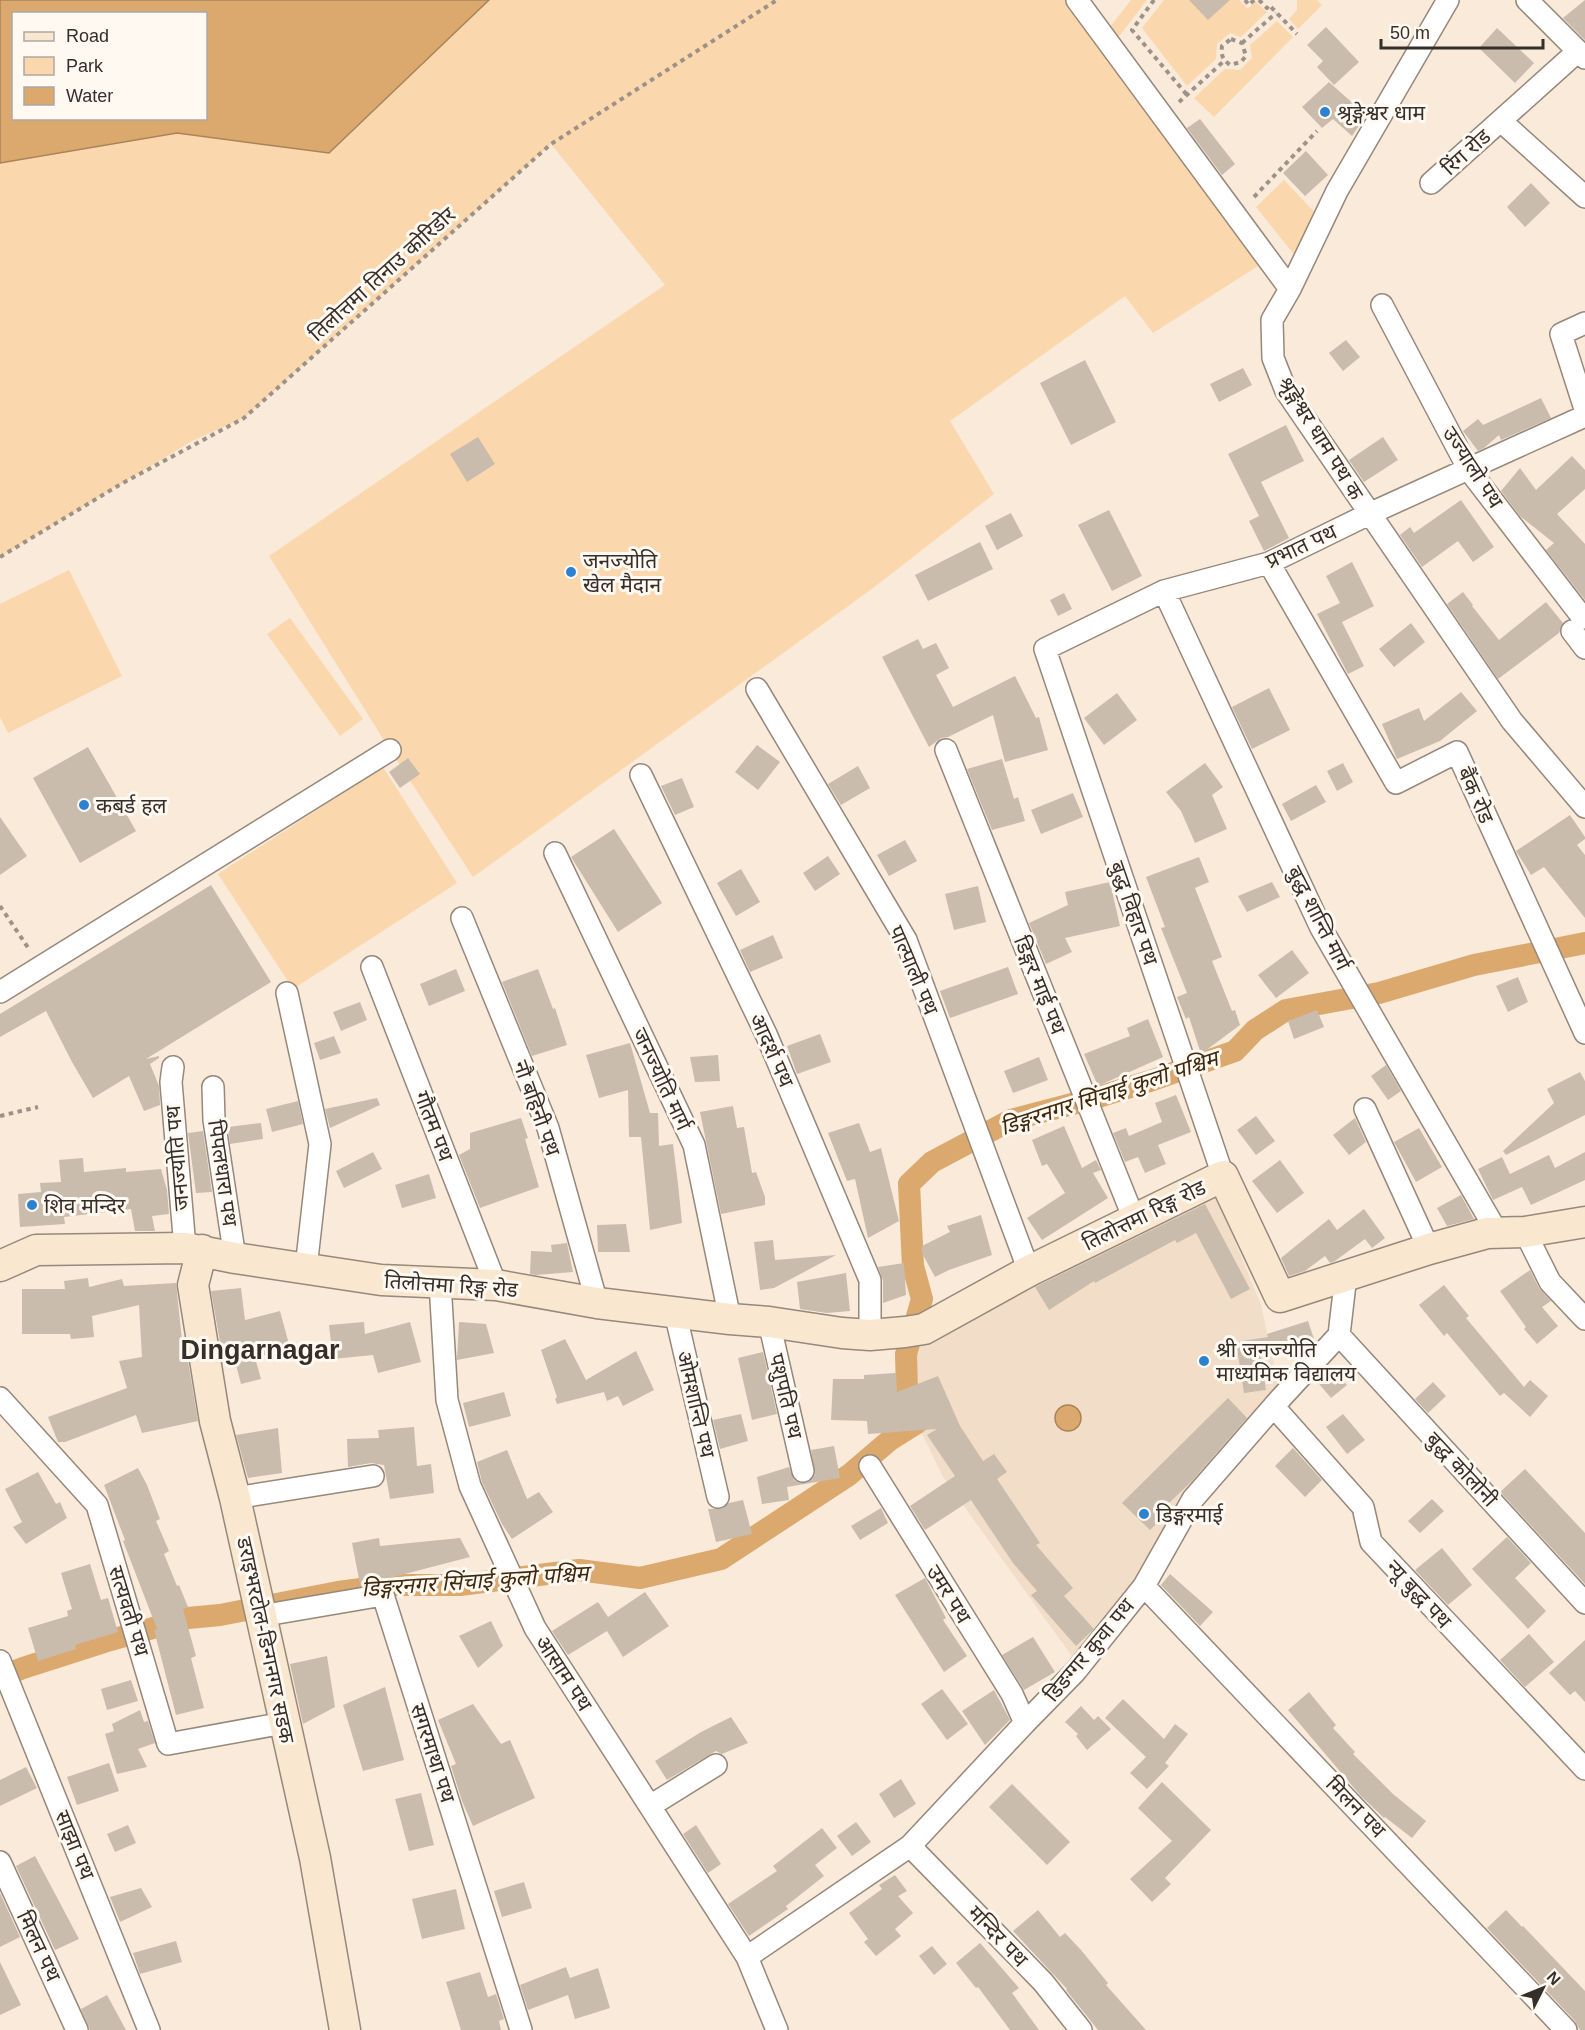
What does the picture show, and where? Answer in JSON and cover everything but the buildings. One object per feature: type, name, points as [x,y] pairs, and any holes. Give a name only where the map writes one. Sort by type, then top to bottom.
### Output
[{"type":"street","points":[[1077,0],[1290,289]]},
{"type":"street","name":"श्रृङ्गेश्वर धाम पथ क","points":[[1448,0],[1336,191],[1290,289],[1272,320],[1273,358],[1286,391],[1512,721],[1585,807]]},
{"type":"street","points":[[1527,0],[1581,55]]},
{"type":"street","name":"रिंग रोड","points":[[1431,183],[1581,55]]},
{"type":"street","name":"रिंग रोड","points":[[1501,121],[1585,197]]},
{"type":"street","name":"उज्यालो पथ","points":[[1382,305],[1469,470],[1580,632]]},
{"type":"street","points":[[1585,323],[1561,334],[1585,409]]},
{"type":"street","name":"प्रभात पथ","points":[[1045,648],[1164,591],[1269,563],[1369,514],[1585,416]]},
{"type":"street","name":"बैंक रोड","points":[[1269,563],[1396,783],[1457,752],[1585,1033]]},
{"type":"street","name":"बुद्ध शान्ति मार्ग","points":[[1164,591],[1321,928],[1361,996],[1511,1232],[1550,1282],[1585,1319]]},
{"type":"street","name":"बुद्ध विहार पथ","points":[[1045,648],[1223,1176]]},
{"type":"street","name":"पाल्पाली पथ","points":[[757,689],[906,940],[1029,1271]]},
{"type":"street","points":[[0,992],[390,750]]},
{"type":"street","name":"डिङ्गर माई पथ","points":[[946,750],[1134,1220]]},
{"type":"street","name":"आदर्श पथ","points":[[641,775],[766,1034],[870,1280],[870,1335]]},
{"type":"street","name":"जनज्योति मार्ग","points":[[555,853],[694,1145],[730,1319]]},
{"type":"street","name":"नौ बहिनी पथ","points":[[462,918],[548,1128],[597,1303]]},
{"type":"street","name":"गौतम पथ","points":[[372,967],[496,1285]]},
{"type":"street","points":[[287,993],[320,1144],[306,1268]]},
{"type":"street","name":"जनज्योति पथ","points":[[173,1067],[171,1082],[194,1249]]},
{"type":"street","name":"पिपलधारा पथ","points":[[213,1087],[214,1120],[235,1258]]},
{"type":"street","points":[[1365,1109],[1429,1249]]},
{"type":"street","name":"तिलोत्तमा रिङ्ग रोड","points":[[0,1266],[36,1250],[194,1249],[235,1258],[381,1280],[496,1285],[597,1303],[870,1335],[914,1330],[1223,1176],[1280,1297],[1429,1249],[1487,1233],[1585,1222]]},
{"type":"street","name":"डराइभरटोल-डिन्गनगर सडक","points":[[194,1249],[193,1285],[215,1421],[235,1498],[315,1858],[345,2030]]},
{"type":"street","points":[[1339,1335],[1346,1275]]},
{"type":"street","name":"आसाम पथ","points":[[440,1283],[447,1400],[470,1486],[511,1578],[535,1628],[747,1957],[777,2030]]},
{"type":"street","name":"ओमशान्ति पथ","points":[[675,1312],[718,1497]]},
{"type":"street","name":"पशुपति पथ","points":[[769,1322],[802,1471]]},
{"type":"street","name":"डिङग्गर कुवा पथ","points":[[747,1957],[910,1846],[1075,1672],[1144,1586],[1193,1499],[1339,1335]]},
{"type":"street","name":"बुद्ध कोलोनी","points":[[1339,1335],[1585,1603]]},
{"type":"street","name":"सत्यवती पथ","points":[[0,1398],[97,1505],[168,1744],[284,1723]]},
{"type":"street","name":"न्यू बुद्ध पथ","points":[[1274,1407],[1363,1507],[1371,1542],[1585,1769]]},
{"type":"street","name":"उमर पथ","points":[[870,1466],[1012,1694],[1024,1724]]},
{"type":"street","points":[[235,1498],[373,1476]]},
{"type":"street","name":"मिलन पथ","points":[[1144,1586],[1566,2030]]},
{"type":"street","name":"सगरमाथा पथ","points":[[259,1608],[383,1595],[521,2030]]},
{"type":"street","name":"साझा पथ","points":[[4,1670],[149,2030]]},
{"type":"street","points":[[650,1806],[716,1764]]},
{"type":"street","name":"मन्दिर पथ","points":[[910,1846],[1043,1982],[1081,2030]]},
{"type":"street","name":"मिलन पथ","points":[[0,1862],[77,2030]]},
{"type":"path","name":"तिलोत्तमा तिनाउ कोरिडोर","points":[[0,557],[121,484],[244,418],[551,144],[777,0]]},
{"type":"path","points":[[1154,0],[1132,30],[1187,95]]},
{"type":"path","points":[[1245,0],[1249,4],[1254,0]]},
{"type":"path","points":[[1259,0],[1267,8],[1269,5],[1297,34]]},
{"type":"path","points":[[1242,43],[1276,12]]},
{"type":"path","points":[[1231,39],[1242,43],[1246,56],[1241,62],[1230,64],[1224,61],[1221,55],[1222,46],[1231,39]]},
{"type":"path","points":[[1174,107],[1224,61]]},
{"type":"path","points":[[1254,197],[1317,131]]},
{"type":"path","points":[[0,906],[42,967]]},
{"type":"path","points":[[0,1116],[38,1107]]},
{"type":"shaded area","points":[[1216,1195],[1261,1305],[1281,1398],[1079,1666],[943,1477],[917,1423],[907,1391],[906,1354],[1134,1219]]},
{"type":"green space","points":[[489,0],[1077,0],[1103,36],[1131,0],[1147,0],[1111,47],[1258,266],[1153,333],[1125,296],[950,421],[994,494],[873,588],[473,877],[390,750],[269,556],[665,285],[551,144],[244,418],[192,441],[0,557],[0,163],[177,133],[329,153]]},
{"type":"green space","points":[[1164,0],[1239,0],[1248,9],[1255,1],[1267,12],[1241,37],[1230,33],[1217,44],[1216,59],[1187,86],[1142,28]]},
{"type":"green space","points":[[1297,0],[1317,0],[1322,5],[1298,29],[1289,19],[1297,10]]},
{"type":"green space","points":[[1277,21],[1293,37],[1214,117],[1194,98],[1225,69],[1240,70],[1252,58],[1250,45]]},
{"type":"green space","points":[[1284,180],[1322,220],[1301,263],[1256,207]]},
{"type":"green space","points":[[69,570],[122,676],[8,733],[0,717],[0,604]]},
{"type":"green space","points":[[290,618],[363,719],[340,736],[267,634]]},
{"type":"green space","points":[[383,767],[457,883],[293,989],[218,874]]},
{"type":"water","points":[[0,0],[489,0],[329,153],[177,133],[0,163]]},
{"type":"water","points":[[1068,1405],[1077,1409],[1081,1418],[1077,1427],[1068,1431],[1059,1427],[1055,1418],[1059,1409]]},
{"type":"waterway","name":"डिङ्गरनगर सिंचाई कुलो पश्चिम","points":[[0,1677],[104,1642],[188,1618],[220,1615],[338,1592],[392,1585],[460,1585],[579,1570],[640,1578],[721,1559],[849,1475],[890,1440],[917,1423],[907,1391],[906,1354],[922,1299],[913,1266],[909,1184],[932,1162],[1011,1120],[1095,1098],[1235,1051],[1255,1030],[1286,1010],[1379,993],[1474,965],[1585,943]]},
{"type":"place","name":"श्रृङ्गेश्वर धाम","points":[[1325,112]]},
{"type":"place","name":"जनज्योति खेल मैदान","points":[[571,572]]},
{"type":"place","name":"कबर्ड हल","points":[[84,805]]},
{"type":"place","name":"शिव मन्दिर","points":[[32,1205]]},
{"type":"place","name":"श्री जनज्योति माध्यमिक विद्यालय","points":[[1204,1361]]},
{"type":"place","name":"डिङ्गरमाई","points":[[1144,1514]]},
{"type":"district","name":"Dingarnagar","points":[[260,1350]]}]
